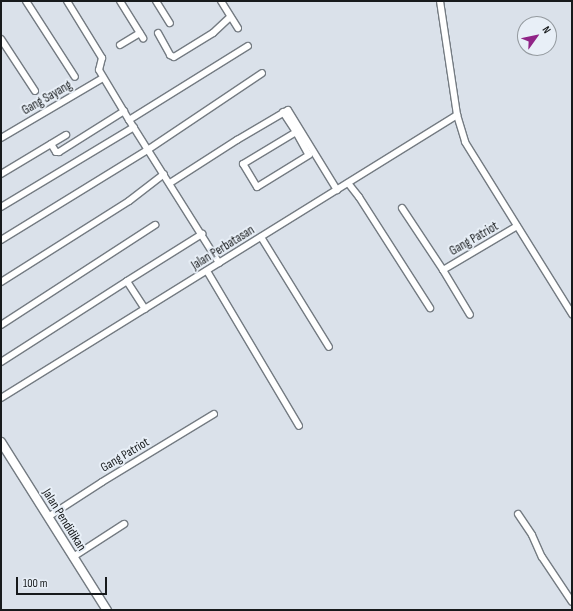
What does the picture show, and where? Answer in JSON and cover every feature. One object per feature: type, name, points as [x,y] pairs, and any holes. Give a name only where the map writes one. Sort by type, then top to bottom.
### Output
[{"type":"main road","name":"Jalan Pendidikan","points":[[1,442],[107,610]]},
{"type":"street","points":[[26,1],[75,77]]},
{"type":"street","points":[[67,1],[102,58],[99,70],[103,78],[219,263]]},
{"type":"street","points":[[120,1],[142,36],[120,45]]},
{"type":"street","points":[[156,1],[170,23]]},
{"type":"street","points":[[221,1],[238,28]]},
{"type":"street","points":[[440,1],[457,115],[465,142],[572,314]]},
{"type":"street","points":[[158,33],[170,55],[174,57],[214,33],[230,17]]},
{"type":"street","points":[[1,39],[35,91]]},
{"type":"street","points":[[129,120],[248,46]]},
{"type":"street","points":[[1,240],[149,150],[262,74]]},
{"type":"street","name":"Gang Sayang","points":[[1,138],[103,78]]},
{"type":"street","points":[[170,183],[288,110],[292,113],[337,190]]},
{"type":"street","points":[[51,144],[56,152],[59,152],[124,111]]},
{"type":"street","points":[[283,112],[296,132],[309,155],[257,187],[243,164],[296,132]]},
{"type":"street","name":"Jalan Perbatasan","points":[[1,398],[457,115]]},
{"type":"street","points":[[1,207],[134,127]]},
{"type":"street","points":[[1,174],[66,135]]},
{"type":"street","points":[[1,282],[128,201],[164,174]]},
{"type":"street","points":[[348,183],[359,197],[430,308]]},
{"type":"street","points":[[402,208],[470,315]]},
{"type":"street","points":[[1,326],[155,225]]},
{"type":"street","name":"Gang Patriot","points":[[442,269],[517,226]]},
{"type":"street","points":[[1,362],[127,280],[202,234]]},
{"type":"street","points":[[261,237],[329,347]]},
{"type":"street","points":[[207,271],[299,426]]},
{"type":"street","points":[[127,280],[145,309]]},
{"type":"street","name":"Gang Patriot","points":[[48,517],[214,414]]},
{"type":"street","points":[[518,514],[532,535],[542,557],[572,602]]},
{"type":"street","points":[[73,557],[124,524]]}]
